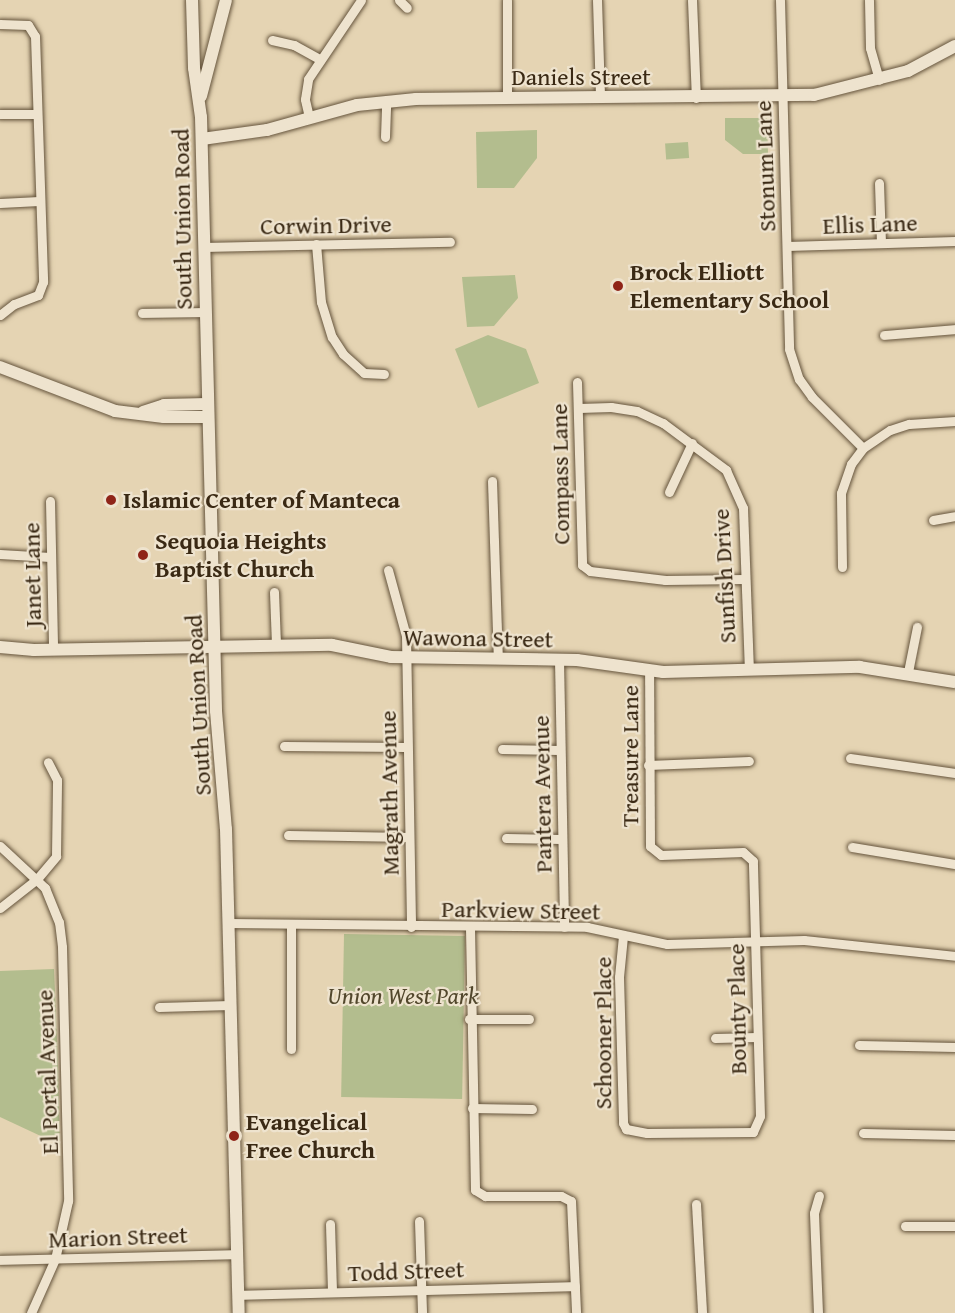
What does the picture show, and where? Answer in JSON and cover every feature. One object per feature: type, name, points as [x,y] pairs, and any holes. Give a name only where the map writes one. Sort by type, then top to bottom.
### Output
[{"type":"street","name":"South Union Road","points":[[192,0],[194,68],[201,96],[204,312],[214,645],[228,923],[239,1313]]},
{"type":"street","name":"South Union Road","points":[[201,96],[226,0]]},
{"type":"street","points":[[309,117],[305,92],[319,59],[361,0]]},
{"type":"street","points":[[399,0],[407,8]]},
{"type":"street","points":[[507,0],[507,98]]},
{"type":"street","points":[[597,0],[600,98]]},
{"type":"street","points":[[692,0],[696,98]]},
{"type":"street","name":"Stonum Lane","points":[[780,0],[793,365],[812,397],[863,448]]},
{"type":"street","points":[[869,0],[870,48],[879,80]]},
{"type":"street","points":[[0,24],[28,25],[35,36],[41,291],[0,315]]},
{"type":"street","points":[[272,40],[294,45],[319,59]]},
{"type":"street","name":"Daniels Street","points":[[202,139],[242,135],[309,117],[386,102],[507,98],[782,99],[838,91],[879,80],[955,46]]},
{"type":"street","points":[[385,137],[386,102]]},
{"type":"street","points":[[0,114],[37,114]]},
{"type":"street","points":[[879,183],[881,243]]},
{"type":"street","points":[[0,203],[39,201]]},
{"type":"street","name":"Ellis Lane","points":[[787,246],[955,241]]},
{"type":"street","name":"Corwin Drive","points":[[203,247],[450,242]]},
{"type":"street","points":[[316,244],[321,302],[332,337],[343,354],[364,373],[384,374]]},
{"type":"street","points":[[142,313],[204,312]]},
{"type":"street","points":[[884,335],[955,329]]},
{"type":"street","points":[[0,367],[88,404],[142,413],[164,405],[207,410]]},
{"type":"street","name":"Compass Lane","points":[[577,382],[582,565],[590,571],[665,580],[744,579]]},
{"type":"street","name":"Sunfish Drive","points":[[579,408],[611,407],[637,411],[692,443],[726,470],[739,492],[744,528],[749,670]]},
{"type":"street","points":[[842,567],[841,493],[852,464],[863,448],[890,430],[909,424],[955,421]]},
{"type":"street","points":[[669,492],[692,443]]},
{"type":"street","points":[[492,481],[498,659]]},
{"type":"street","name":"Janet Lane","points":[[50,501],[53,649]]},
{"type":"street","points":[[933,520],[955,516]]},
{"type":"street","points":[[0,554],[50,557]]},
{"type":"street","name":"Magrath Avenue","points":[[388,570],[400,606],[407,658],[406,747],[411,927]]},
{"type":"street","points":[[274,592],[276,643]]},
{"type":"street","points":[[909,672],[917,627]]},
{"type":"street","name":"Wawona Street","points":[[0,647],[53,649],[276,643],[332,645],[407,658],[559,660],[649,670],[860,667],[909,672],[955,682]]},
{"type":"street","name":"Pantera Avenue","points":[[559,660],[564,927]]},
{"type":"street","name":"Treasure Lane","points":[[649,670],[650,846],[661,855],[743,852],[754,867]]},
{"type":"street","points":[[284,746],[406,747]]},
{"type":"street","points":[[502,749],[559,750]]},
{"type":"street","points":[[850,758],[955,773]]},
{"type":"street","points":[[648,765],[748,761]]},
{"type":"street","points":[[0,908],[37,879],[59,848],[57,780],[48,762]]},
{"type":"street","points":[[288,835],[408,837]]},
{"type":"street","points":[[506,838],[561,839]]},
{"type":"street","name":"El Portal Avenue","points":[[0,846],[37,879],[52,902],[62,947],[69,1190],[55,1259],[31,1313]]},
{"type":"street","points":[[852,847],[955,864]]},
{"type":"street","name":"Bounty Place","points":[[738,1134],[753,1132],[759,1124],[754,867]]},
{"type":"street","name":"Parkview Street","points":[[228,923],[470,928],[587,927],[667,944],[828,941],[920,955],[955,956]]},
{"type":"street","points":[[291,926],[291,1050]]},
{"type":"street","points":[[470,928],[469,1019],[475,1190],[492,1196],[561,1196],[571,1201],[576,1313]]},
{"type":"street","name":"Schooner Place","points":[[623,936],[619,977],[623,1123],[626,1128],[647,1133],[738,1134]]},
{"type":"street","points":[[159,1006],[230,1005]]},
{"type":"street","points":[[469,1019],[529,1019]]},
{"type":"street","points":[[715,1038],[757,1038]]},
{"type":"street","points":[[859,1045],[955,1047]]},
{"type":"street","points":[[472,1108],[532,1109]]},
{"type":"street","points":[[863,1133],[955,1135]]},
{"type":"street","points":[[818,1313],[814,1213],[819,1196]]},
{"type":"street","points":[[696,1204],[702,1313]]},
{"type":"street","points":[[419,1221],[422,1313]]},
{"type":"street","points":[[330,1224],[332,1292]]},
{"type":"street","points":[[905,1226],[955,1226]]},
{"type":"street","name":"Marion Street","points":[[0,1260],[238,1254]]},
{"type":"street","name":"Todd Street","points":[[238,1295],[575,1286]]},
{"type":"green space","points":[[725,118],[767,118],[768,154],[743,154],[725,140]]},
{"type":"green space","points":[[537,130],[537,158],[514,188],[477,188],[476,132]]},
{"type":"green space","points":[[688,142],[689,158],[666,160],[665,144]]},
{"type":"green space","points":[[515,275],[518,298],[494,326],[467,327],[462,277]]},
{"type":"green space","points":[[488,335],[526,349],[539,383],[478,408],[455,349]]},
{"type":"green space","name":"Union West Park","points":[[344,934],[465,936],[462,1099],[341,1097]]},
{"type":"green space","points":[[54,969],[60,1145],[0,1117],[0,971]]},
{"type":"place","name":"Brock Elliott Elementary School","points":[[618,286]]},
{"type":"place","name":"Islamic Center of Manteca","points":[[111,500]]},
{"type":"place","name":"Sequoia Heights Baptist Church","points":[[143,555]]},
{"type":"place","name":"Evangelical Free Church","points":[[234,1136]]}]
